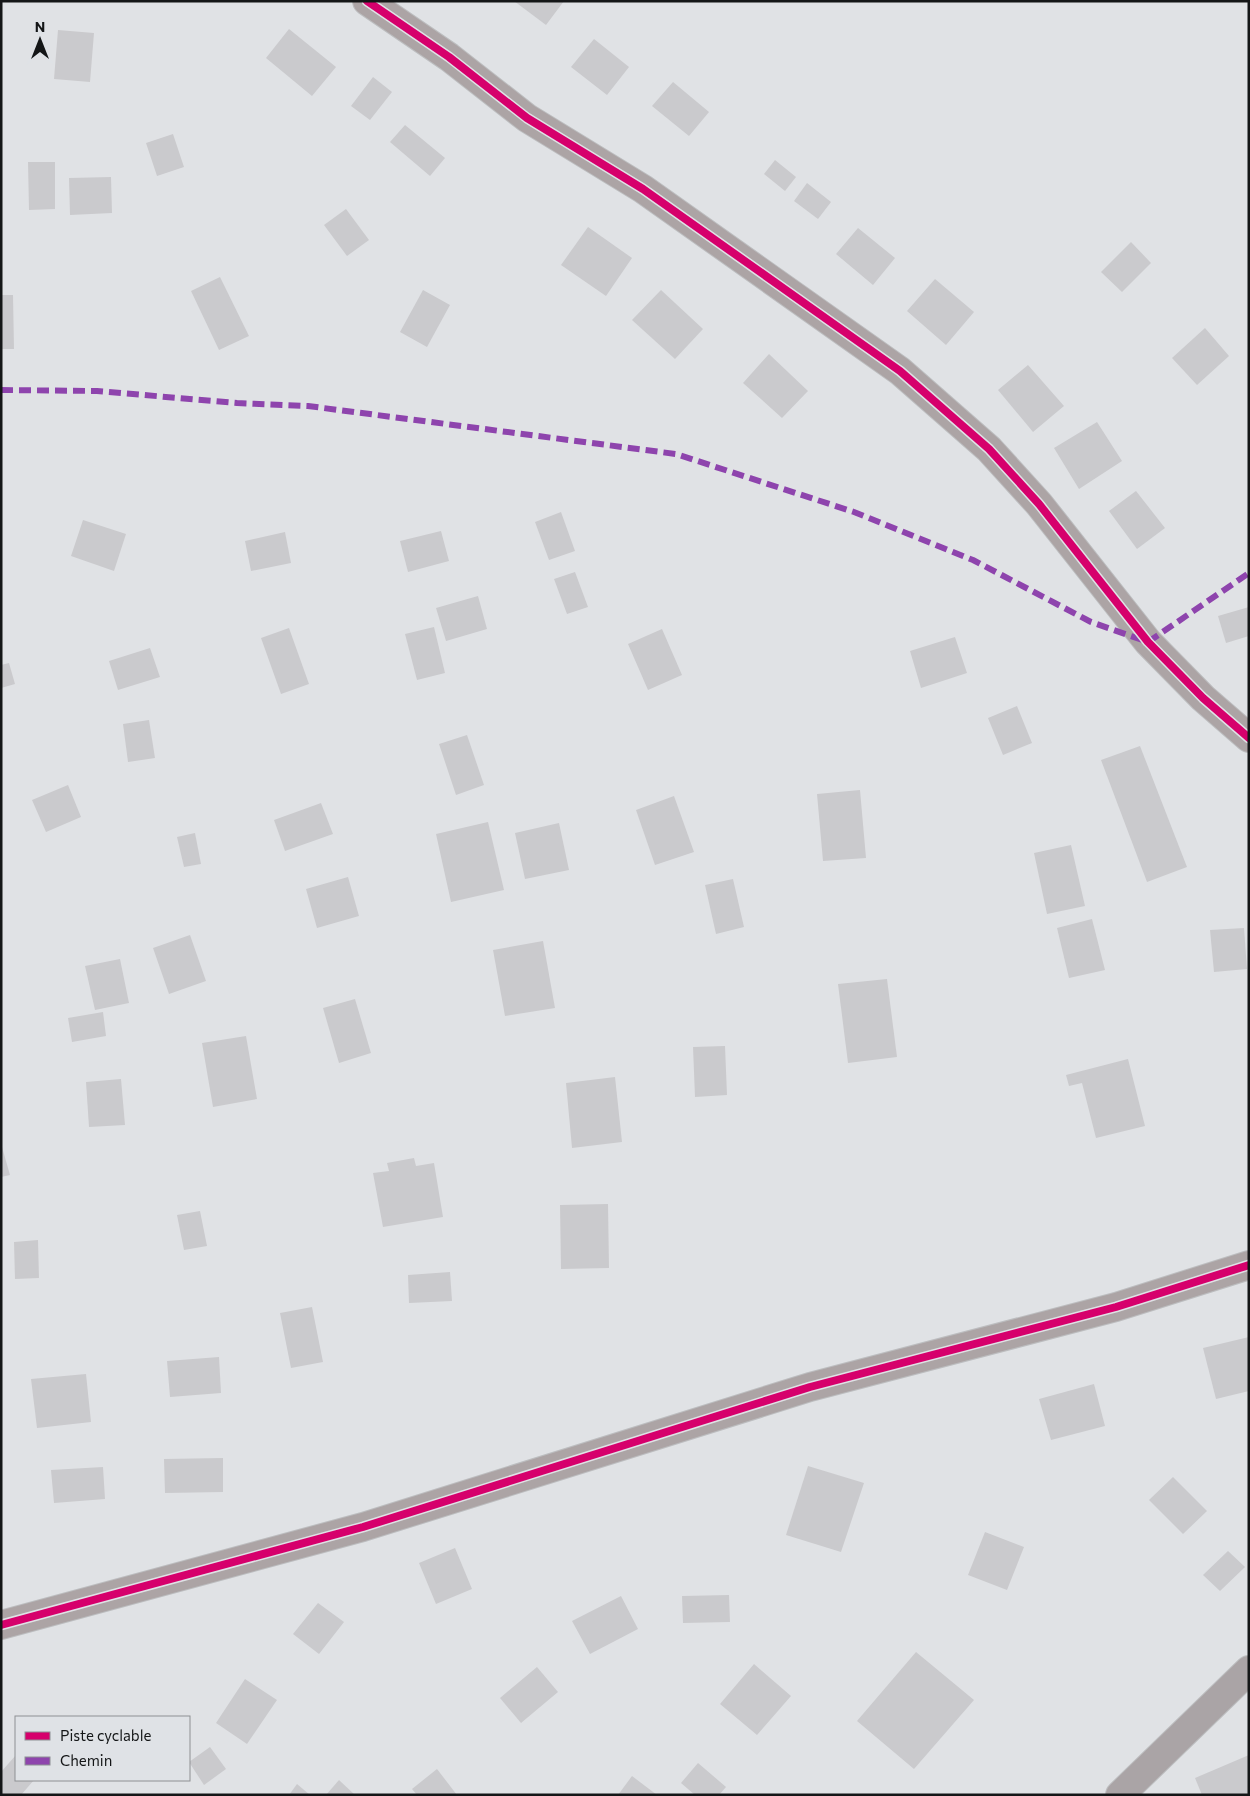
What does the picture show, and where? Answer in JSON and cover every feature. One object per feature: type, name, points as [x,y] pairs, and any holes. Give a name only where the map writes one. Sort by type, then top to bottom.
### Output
[{"type":"highway","points":[[1120,1795],[1249,1670]]},
{"type":"street","points":[[367,1],[449,57],[527,118],[643,189],[900,371],[989,449],[1039,504],[1148,642],[1204,698],[1249,738]]},
{"type":"street","points":[[1,1625],[362,1527],[810,1387],[1116,1307],[1249,1265]]},
{"type":"building","points":[[514,1],[564,1],[546,25]]},
{"type":"building","points":[[289,29],[336,67],[312,96],[266,58]]},
{"type":"building","points":[[58,30],[94,33],[90,82],[54,79]]},
{"type":"building","points":[[594,39],[629,67],[607,95],[571,67]]},
{"type":"building","points":[[373,77],[392,92],[370,120],[351,106]]},
{"type":"building","points":[[673,82],[709,112],[689,136],[652,106]]},
{"type":"building","points":[[405,125],[445,158],[430,176],[390,142]]},
{"type":"building","points":[[173,134],[184,167],[157,176],[146,143]]},
{"type":"building","points":[[775,160],[796,177],[785,191],[764,174]]},
{"type":"building","points":[[28,162],[55,162],[55,209],[29,210]]},
{"type":"building","points":[[111,177],[112,213],[70,215],[69,178]]},
{"type":"building","points":[[807,183],[831,202],[818,219],[794,201]]},
{"type":"building","points":[[346,209],[369,240],[347,256],[324,225]]},
{"type":"building","points":[[588,227],[632,258],[606,296],[561,265]]},
{"type":"building","points":[[858,228],[895,258],[873,285],[836,254]]},
{"type":"building","points":[[1131,242],[1151,263],[1122,292],[1101,272]]},
{"type":"building","points":[[220,277],[249,336],[219,350],[191,291]]},
{"type":"building","points":[[935,279],[974,312],[946,345],[907,311]]},
{"type":"building","points":[[423,290],[450,305],[427,347],[400,332]]},
{"type":"building","points":[[661,290],[703,329],[675,359],[632,320]]},
{"type":"building","points":[[1,295],[13,295],[14,349],[1,349]]},
{"type":"building","points":[[1205,328],[1229,356],[1197,385],[1172,358]]},
{"type":"building","points":[[769,354],[808,391],[782,418],[743,383]]},
{"type":"building","points":[[1028,365],[1064,406],[1033,432],[998,390]]},
{"type":"building","points":[[1097,422],[1122,461],[1079,489],[1054,448]]},
{"type":"building","points":[[1136,491],[1165,528],[1137,549],[1109,511]]},
{"type":"building","points":[[561,512],[575,551],[549,560],[535,522]]},
{"type":"building","points":[[83,520],[126,534],[114,571],[71,556]]},
{"type":"building","points":[[441,531],[449,561],[408,572],[400,541]]},
{"type":"building","points":[[285,532],[291,563],[251,571],[245,541]]},
{"type":"building","points":[[575,572],[588,607],[567,614],[554,579]]},
{"type":"building","points":[[478,596],[487,629],[446,641],[436,608]]},
{"type":"building","points":[[1249,607],[1249,636],[1226,643],[1218,616]]},
{"type":"building","points":[[434,627],[445,673],[417,680],[405,634]]},
{"type":"building","points":[[289,628],[309,684],[281,694],[261,638]]},
{"type":"building","points":[[662,629],[682,675],[648,690],[628,644]]},
{"type":"building","points":[[955,637],[967,673],[921,688],[910,651]]},
{"type":"building","points":[[150,648],[160,677],[118,690],[109,661]]},
{"type":"building","points":[[9,663],[15,684],[1,688],[1,665]]},
{"type":"building","points":[[1017,706],[1032,743],[1003,755],[988,718]]},
{"type":"building","points":[[149,720],[155,758],[128,762],[123,724]]},
{"type":"building","points":[[467,735],[484,785],[456,795],[439,744]]},
{"type":"building","points":[[1140,746],[1187,867],[1147,882],[1101,760]]},
{"type":"building","points":[[68,785],[81,817],[46,832],[32,800]]},
{"type":"building","points":[[860,790],[866,858],[823,861],[817,794]]},
{"type":"building","points":[[674,796],[694,852],[655,865],[636,810]]},
{"type":"building","points":[[321,803],[333,834],[285,851],[274,820]]},
{"type":"building","points":[[488,822],[504,890],[451,902],[436,834]]},
{"type":"building","points":[[559,823],[569,870],[525,879],[515,833]]},
{"type":"building","points":[[195,833],[201,864],[184,867],[177,837]]},
{"type":"building","points":[[1071,845],[1085,906],[1047,914],[1034,853]]},
{"type":"building","points":[[348,877],[359,916],[317,928],[306,889]]},
{"type":"building","points":[[733,879],[744,927],[716,934],[705,885]]},
{"type":"building","points":[[1092,919],[1105,970],[1069,978],[1057,928]]},
{"type":"building","points":[[1244,928],[1247,969],[1214,972],[1210,930]]},
{"type":"building","points":[[190,935],[206,981],[169,994],[153,948]]},
{"type":"building","points":[[543,941],[555,1008],[505,1016],[493,950]]},
{"type":"building","points":[[120,959],[129,1003],[95,1010],[85,966]]},
{"type":"building","points":[[887,979],[897,1057],[848,1063],[838,984]]},
{"type":"building","points":[[355,999],[371,1053],[339,1063],[323,1008]]},
{"type":"building","points":[[103,1012],[106,1036],[72,1042],[68,1018]]},
{"type":"building","points":[[246,1036],[257,1099],[213,1107],[202,1043]]},
{"type":"building","points":[[725,1046],[727,1095],[695,1097],[693,1047]]},
{"type":"building","points":[[1128,1059],[1145,1126],[1096,1138],[1082,1083],[1069,1086],[1066,1075]]},
{"type":"building","points":[[615,1077],[622,1142],[572,1148],[566,1083]]},
{"type":"building","points":[[121,1079],[125,1125],[89,1127],[86,1082]]},
{"type":"building","points":[[1,1148],[10,1175],[1,1177]]},
{"type":"building","points":[[414,1158],[416,1166],[434,1163],[443,1217],[383,1227],[373,1173],[389,1171],[387,1163]]},
{"type":"building","points":[[608,1204],[609,1268],[561,1269],[560,1205]]},
{"type":"building","points":[[200,1211],[207,1246],[184,1250],[177,1215]]},
{"type":"building","points":[[38,1240],[39,1278],[15,1279],[14,1242]]},
{"type":"building","points":[[450,1272],[452,1301],[409,1303],[408,1275]]},
{"type":"building","points":[[312,1307],[323,1362],[291,1368],[280,1313]]},
{"type":"building","points":[[1249,1337],[1249,1391],[1216,1399],[1203,1348]]},
{"type":"building","points":[[219,1357],[221,1393],[170,1397],[167,1361]]},
{"type":"building","points":[[86,1374],[91,1422],[37,1428],[31,1379]]},
{"type":"building","points":[[1094,1384],[1105,1426],[1051,1440],[1039,1399]]},
{"type":"building","points":[[223,1458],[223,1492],[165,1493],[164,1459]]},
{"type":"building","points":[[808,1466],[864,1483],[841,1552],[786,1535]]},
{"type":"building","points":[[103,1467],[105,1499],[54,1503],[51,1470]]},
{"type":"building","points":[[1173,1477],[1207,1511],[1183,1534],[1149,1500]]},
{"type":"building","points":[[985,1532],[1024,1547],[1007,1590],[968,1575]]},
{"type":"building","points":[[455,1548],[472,1589],[436,1604],[419,1563]]},
{"type":"building","points":[[1228,1551],[1245,1567],[1220,1591],[1203,1575]]},
{"type":"building","points":[[729,1595],[730,1622],[683,1623],[682,1596]]},
{"type":"building","points":[[621,1596],[638,1629],[590,1654],[572,1621]]},
{"type":"building","points":[[318,1603],[344,1622],[319,1654],[293,1634]]},
{"type":"building","points":[[916,1652],[974,1700],[914,1769],[857,1721]]},
{"type":"building","points":[[754,1664],[791,1696],[757,1735],[720,1704]]},
{"type":"building","points":[[537,1667],[558,1692],[521,1723],[500,1698]]},
{"type":"building","points":[[245,1679],[277,1700],[247,1744],[216,1723]]},
{"type":"building","points":[[210,1747],[226,1769],[204,1785],[190,1761]]},
{"type":"building","points":[[1249,1755],[1249,1795],[1202,1795],[1195,1778]]},
{"type":"building","points":[[15,1756],[15,1781],[33,1781],[21,1795],[3,1795],[1,1793],[1,1772]]},
{"type":"building","points":[[698,1763],[726,1787],[719,1795],[695,1795],[681,1783]]},
{"type":"building","points":[[437,1769],[457,1795],[417,1795],[412,1789]]},
{"type":"building","points":[[632,1776],[657,1795],[618,1795]]},
{"type":"building","points":[[339,1780],[355,1795],[326,1795]]},
{"type":"building","points":[[297,1784],[310,1795],[289,1795]]},
{"type":"marked path","points":[[1,390],[97,391],[237,403],[308,406],[676,454],[854,512],[973,560],[1091,622],[1148,642],[1249,573]]},
{"type":"cycle path","points":[[367,1],[449,57],[527,118],[643,189],[900,371],[989,449],[1039,504],[1148,642],[1203,698],[1249,738]]},
{"type":"cycle path","points":[[1,1625],[363,1527],[810,1387],[1116,1307],[1249,1265]]}]
